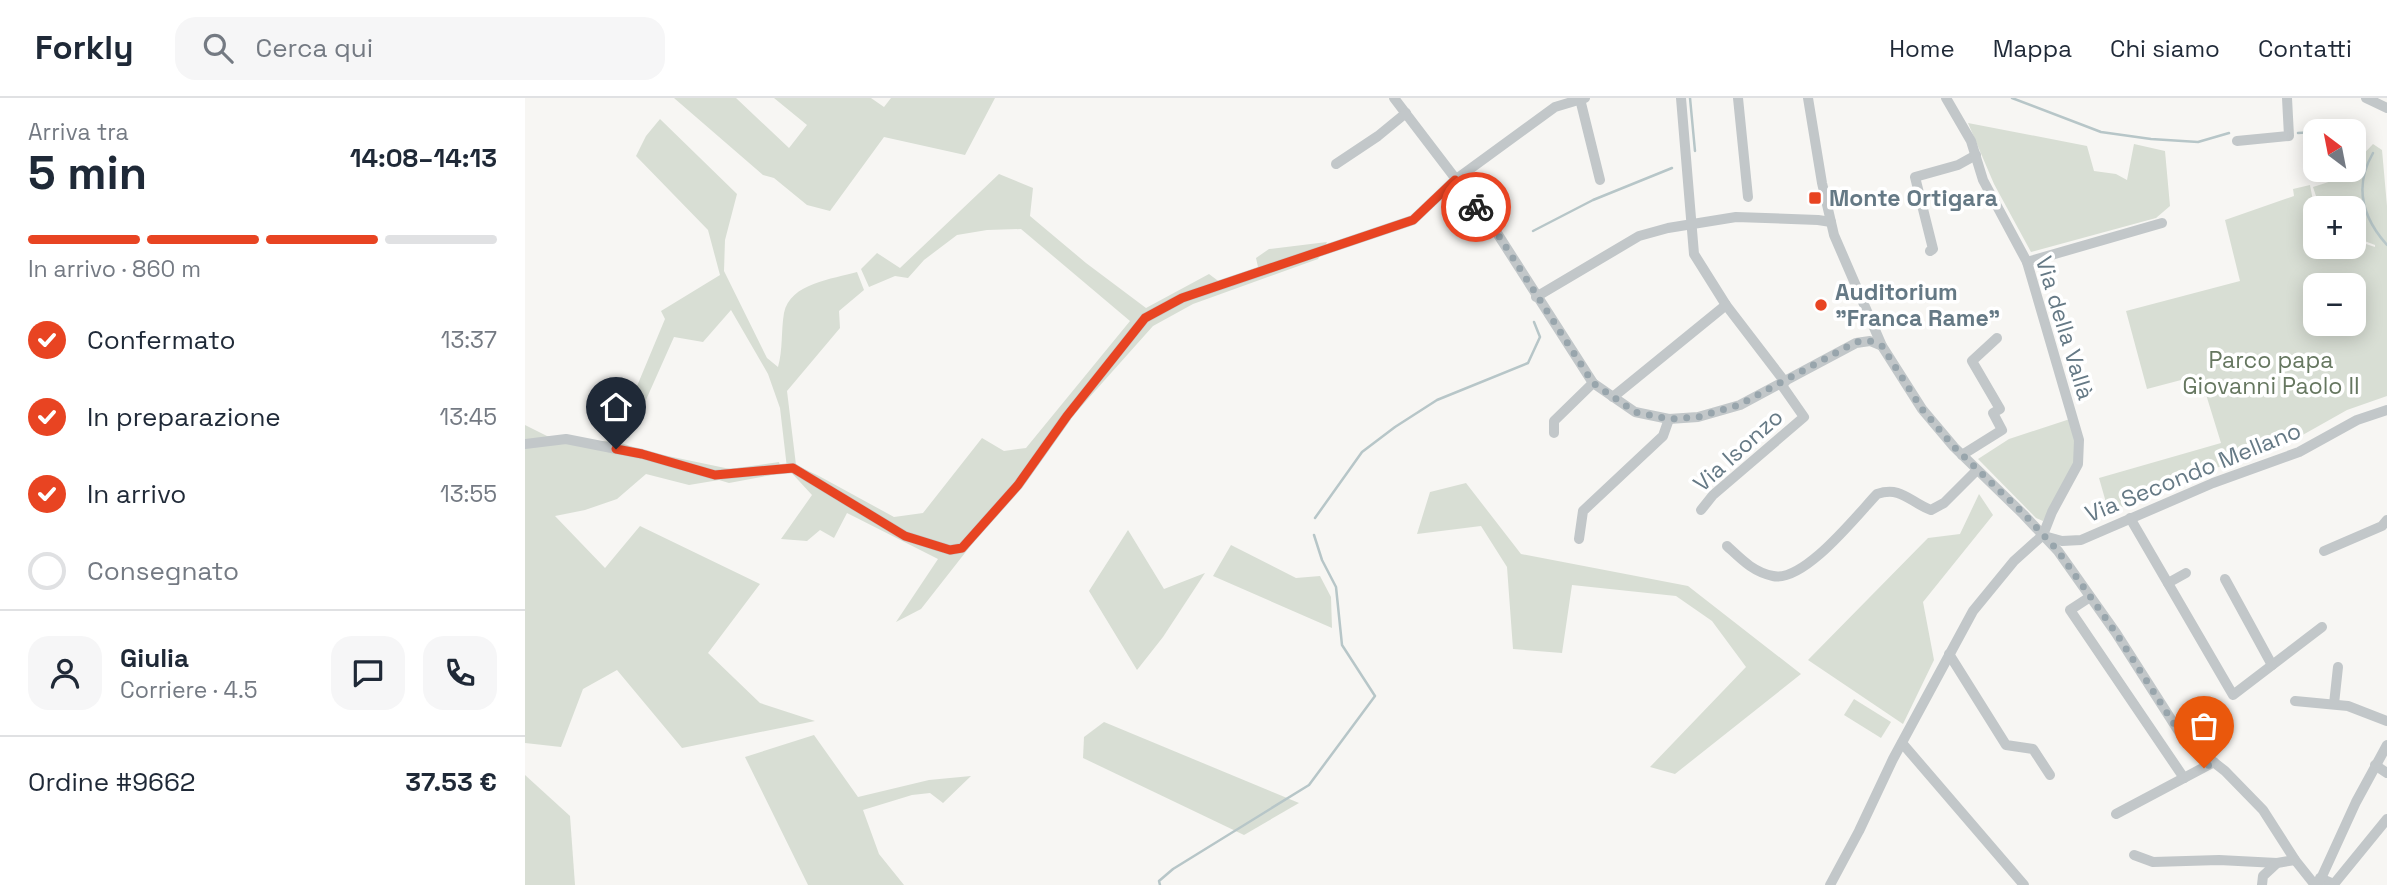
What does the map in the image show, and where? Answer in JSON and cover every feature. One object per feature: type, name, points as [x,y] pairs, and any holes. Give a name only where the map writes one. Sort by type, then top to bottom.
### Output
[{"type":"street","points":[[1394,98],[1497,233],[1593,383],[1635,412],[1669,419],[1698,417],[1739,405],[1856,342],[1870,341],[1882,346]]},
{"type":"street","points":[[1681,98],[1694,254],[1726,305],[1783,383]]},
{"type":"street","points":[[1738,98],[1748,197]]},
{"type":"street","points":[[1808,98],[1834,235],[1882,346],[1922,409],[1962,455],[2058,551],[2116,633],[2183,738],[2225,771],[2263,810],[2295,860],[2317,883],[2334,884],[2387,819]]},
{"type":"street","name":"Via della Vallà","points":[[1946,98],[1972,141],[1983,180],[2027,262],[2079,440],[2078,464],[2043,535]]},
{"type":"street","points":[[2237,141],[2288,136],[2287,98]]},
{"type":"street","points":[[2366,98],[2387,108]]},
{"type":"street","points":[[525,443],[566,439],[642,454],[715,475],[793,468],[905,536],[950,550],[962,548],[1018,485],[1067,416],[1145,318],[1182,298],[1413,220],[1455,180],[1555,107],[1583,99],[1600,180]]},
{"type":"street","points":[[1336,164],[1406,113]]},
{"type":"street","points":[[1930,251],[1933,249],[1915,177],[1958,165],[1976,155]]},
{"type":"street","points":[[1536,297],[1639,236],[1736,217],[1831,222]]},
{"type":"street","points":[[2027,262],[2162,223]]},
{"type":"street","points":[[1613,397],[1726,305]]},
{"type":"street","points":[[1962,455],[2002,429],[1993,412],[2000,409],[1972,361],[1997,338]]},
{"type":"street","points":[[1554,433],[1554,421],[1593,383]]},
{"type":"street","name":"Via Isonzo","points":[[1701,510],[1713,495],[1804,417],[1783,383]]},
{"type":"street","name":"Via Secondo Mellano","points":[[2043,535],[2062,541],[2081,540],[2213,483],[2299,452],[2357,420],[2387,410]]},
{"type":"street","points":[[1579,539],[1583,511],[1663,436],[1669,419]]},
{"type":"street","points":[[1727,546],[1753,569],[1776,577],[1798,571],[1819,554],[1877,494],[1889,490],[1900,493],[1919,506],[1931,510],[1944,503],[1977,470]]},
{"type":"street","points":[[2130,518],[2233,695],[2322,627]]},
{"type":"street","points":[[2324,551],[2382,526],[2387,520]]},
{"type":"street","points":[[1830,885],[1973,611],[2014,561],[2043,535]]},
{"type":"street","points":[[2168,583],[2186,573]]},
{"type":"street","points":[[2225,579],[2272,665]]},
{"type":"street","points":[[2090,597],[2070,610],[2184,778]]},
{"type":"street","points":[[1949,654],[2005,745],[2033,749],[2050,775]]},
{"type":"street","points":[[2334,704],[2339,667]]},
{"type":"street","points":[[2295,701],[2347,706],[2387,721]]},
{"type":"street","points":[[1902,743],[2024,885]]},
{"type":"street","points":[[2317,883],[2387,745]]},
{"type":"street","points":[[2116,814],[2214,762]]},
{"type":"street","points":[[2375,765],[2387,773]]},
{"type":"street","points":[[2134,855],[2153,862],[2219,860],[2277,863],[2295,860]]},
{"type":"street","points":[[2262,885],[2263,876],[2277,863]]},
{"type":"green space","points":[[674,98],[736,98],[789,148],[807,125],[774,98],[871,98],[884,107],[891,98],[995,98],[965,155],[884,137],[830,211],[807,205],[774,178],[763,175]]},
{"type":"green space","points":[[660,119],[737,194],[725,240],[724,271],[767,358],[778,367],[784,313],[788,303],[803,289],[814,284],[857,272],[864,290],[839,311],[840,328],[787,391],[796,465],[894,517],[923,513],[982,438],[1004,451],[1026,448],[1130,321],[1021,229],[987,230],[957,235],[924,260],[908,278],[895,276],[869,287],[861,269],[877,253],[900,268],[999,174],[1033,188],[1030,216],[1146,308],[1209,274],[1221,283],[1258,267],[1256,258],[1269,249],[1327,242],[1318,259],[1193,304],[1153,326],[1070,419],[921,609],[896,622],[938,559],[847,513],[834,538],[820,530],[807,541],[781,539],[812,495],[787,468],[780,408],[768,374],[731,310],[703,342],[674,337],[629,438],[617,434],[665,319],[661,311],[720,275],[708,230],[636,156],[646,136]]},
{"type":"green space","points":[[1968,123],[2087,146],[2094,171],[2116,174],[2127,180],[2134,144],[2165,151],[2170,206],[2156,218],[2031,252],[1994,184]]},
{"type":"green space","name":"Parco papa Giovanni Paolo II","points":[[2373,144],[2382,150],[2387,206],[2387,396],[2347,410],[2292,441],[2185,479],[2109,513],[2099,478],[2221,443],[2200,375],[2147,389],[2126,311],[2240,281],[2225,220],[2294,196],[2293,189],[2310,185],[2312,196],[2303,196],[2303,259],[2366,259],[2366,244],[2375,245],[2366,242],[2366,196],[2316,196],[2313,187],[2329,182],[2366,182],[2366,151]]},
{"type":"green space","points":[[2070,419],[2076,442],[2075,463],[2043,521],[2036,518],[1978,459],[2009,439]]},
{"type":"green space","points":[[525,425],[547,436],[595,442],[613,440],[644,451],[730,469],[779,462],[782,473],[729,483],[719,480],[689,485],[646,474],[617,499],[585,510],[555,516],[605,568],[640,526],[760,584],[708,653],[760,703],[815,721],[682,748],[617,670],[583,689],[561,747],[525,743]]},
{"type":"green space","points":[[1466,483],[1521,554],[1688,586],[1801,674],[1675,774],[1650,767],[1746,667],[1712,621],[1676,596],[1572,585],[1562,653],[1513,649],[1507,567],[1481,526],[1417,534],[1430,492]]},
{"type":"green space","points":[[1979,494],[1993,515],[1923,602],[1934,660],[1903,724],[1808,660],[1928,538],[1960,534]]},
{"type":"green space","points":[[1128,530],[1164,589],[1205,573],[1163,637],[1137,670],[1089,591]]},
{"type":"green space","points":[[1231,545],[1296,578],[1320,576],[1331,597],[1332,628],[1213,576]]},
{"type":"green space","points":[[1854,699],[1891,722],[1881,738],[1844,715]]},
{"type":"green space","points":[[1104,722],[1299,803],[1244,835],[1083,758],[1084,737]]},
{"type":"green space","points":[[814,735],[858,797],[929,780],[971,776],[943,803],[930,793],[912,795],[863,810],[879,854],[904,885],[808,885],[745,757]]},
{"type":"green space","points":[[525,775],[570,816],[575,885],[525,885]]},
{"type":"waterway","points":[[1690,98],[1695,151]]},
{"type":"waterway","points":[[2012,98],[2101,132],[2198,142],[2229,133]]},
{"type":"waterway","points":[[2298,133],[2303,133]]},
{"type":"waterway","points":[[2373,153],[2367,165],[2362,189],[2367,212],[2387,245]]},
{"type":"waterway","points":[[1533,231],[1593,200],[1672,168]]},
{"type":"waterway","points":[[1315,518],[1362,452],[1395,427],[1437,400],[1528,363],[1540,337],[1534,322]]},
{"type":"waterway","points":[[1160,885],[1159,881],[1173,869],[1309,785],[1375,696],[1342,645],[1336,587],[1322,560],[1314,535]]},
{"type":"way so far","points":[[1476,207],[1497,233],[1593,383],[1635,412],[1669,419],[1698,417],[1739,405],[1856,342],[1870,341],[1882,346],[1922,409],[1954,447],[2024,514],[2058,551],[2116,633],[2183,738],[2214,762],[2204,768]]},
{"type":"place","name":"Monte Ortigara","points":[[1815,198]]},
{"type":"place","name":"Auditorium \"Franca Rame\"","points":[[1821,305]]},
{"type":"route","points":[[616,449],[715,475],[793,468],[905,536],[950,550],[962,548],[1018,485],[1067,416],[1145,318],[1182,298],[1413,220],[1455,180],[1476,207]]}]
